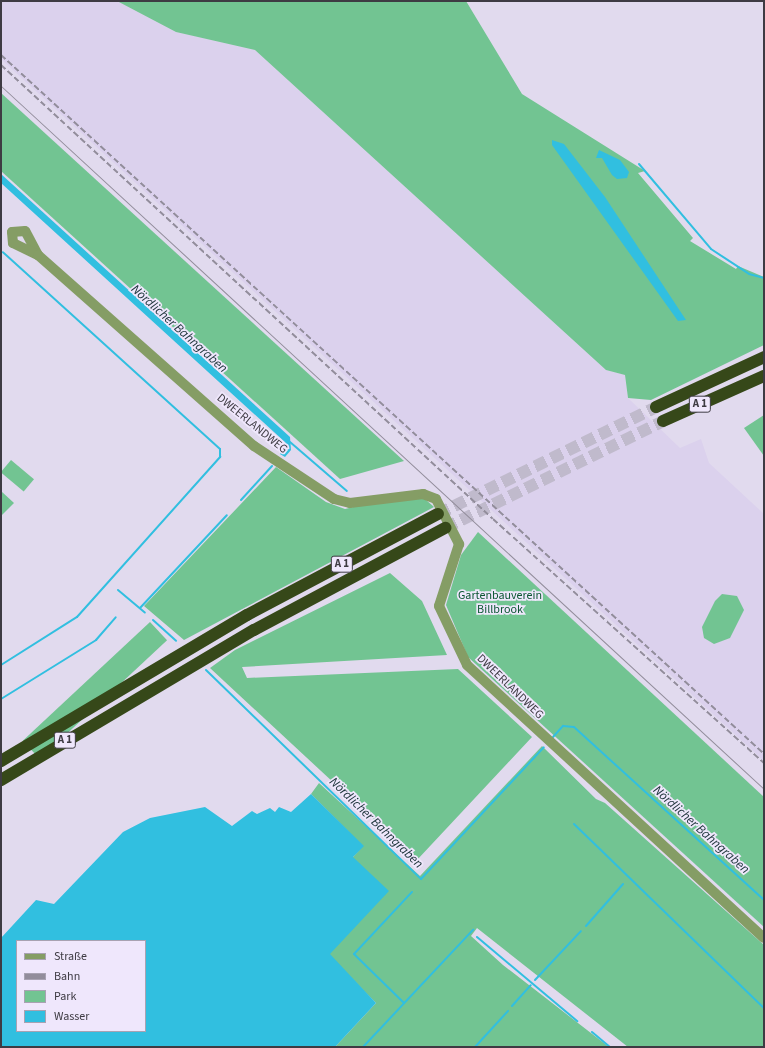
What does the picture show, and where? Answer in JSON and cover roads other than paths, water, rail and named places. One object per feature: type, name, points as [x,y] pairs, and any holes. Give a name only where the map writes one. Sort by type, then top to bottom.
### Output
[{"type":"highway","name":"A 1","points":[[656,407],[764,357]]},
{"type":"highway","name":"A 1","points":[[663,421],[764,376]]},
{"type":"highway","name":"A 1","points":[[1,761],[247,615],[438,514]]},
{"type":"highway","name":"A 1","points":[[1,780],[248,634],[445,528]]},
{"type":"street","name":"DWEERLANDWEG","points":[[38,255],[254,446],[334,499],[350,503],[423,494],[436,499],[459,544],[439,606],[467,665],[764,938]]},
{"type":"water","points":[[552,140],[564,144],[605,197],[686,320],[678,321],[552,145]]},
{"type":"water","points":[[599,150],[620,160],[629,172],[627,178],[617,179],[612,175],[602,158],[596,158]]},
{"type":"water","points":[[1,174],[290,437],[291,450],[285,457],[280,454],[286,443],[1,183]]},
{"type":"water","points":[[311,794],[364,846],[353,857],[389,891],[330,954],[376,1003],[335,1047],[1,1047],[1,938],[36,900],[54,904],[123,832],[150,818],[205,807],[232,826],[252,811],[257,814],[270,808],[275,812],[279,807],[291,812]]},
{"type":"waterway","points":[[639,164],[711,249],[749,274],[764,278]]},
{"type":"waterway","points":[[1,665],[77,617],[220,457],[220,449],[3,252]]},
{"type":"waterway","name":"Nördlicher Bahngraben","points":[[290,442],[347,491]]},
{"type":"waterway","points":[[241,500],[272,466]]},
{"type":"waterway","points":[[140,608],[227,515]]},
{"type":"waterway","points":[[118,590],[145,613]]},
{"type":"waterway","points":[[1,699],[96,640],[116,617]]},
{"type":"waterway","points":[[153,620],[176,641]]},
{"type":"waterway","name":"Nördlicher Bahngraben","points":[[206,670],[421,879],[544,747]]},
{"type":"waterway","name":"Nördlicher Bahngraben","points":[[553,737],[563,726],[574,727],[764,900]]},
{"type":"waterway","points":[[574,824],[764,1008]]},
{"type":"waterway","points":[[586,926],[623,884]]},
{"type":"waterway","points":[[404,1003],[354,954],[412,892]]},
{"type":"waterway","points":[[363,1047],[473,930]]},
{"type":"waterway","points":[[535,980],[581,931]]},
{"type":"waterway","points":[[477,937],[577,1021]]},
{"type":"waterway","points":[[512,1006],[531,985]]},
{"type":"waterway","points":[[475,1047],[508,1011]]},
{"type":"waterway","points":[[592,1032],[610,1047]]},
{"type":"tunnel","points":[[438,514],[656,407]]},
{"type":"tunnel","points":[[445,528],[663,421]]},
{"type":"tram line","points":[[1,86],[764,789]]},
{"type":"railway","points":[[1,55],[764,754]]},
{"type":"railway","points":[[1,65],[493,519],[764,763]]},
{"type":"park label","name":"Gartenbauverein Billbrook","points":[[500,603]]}]
